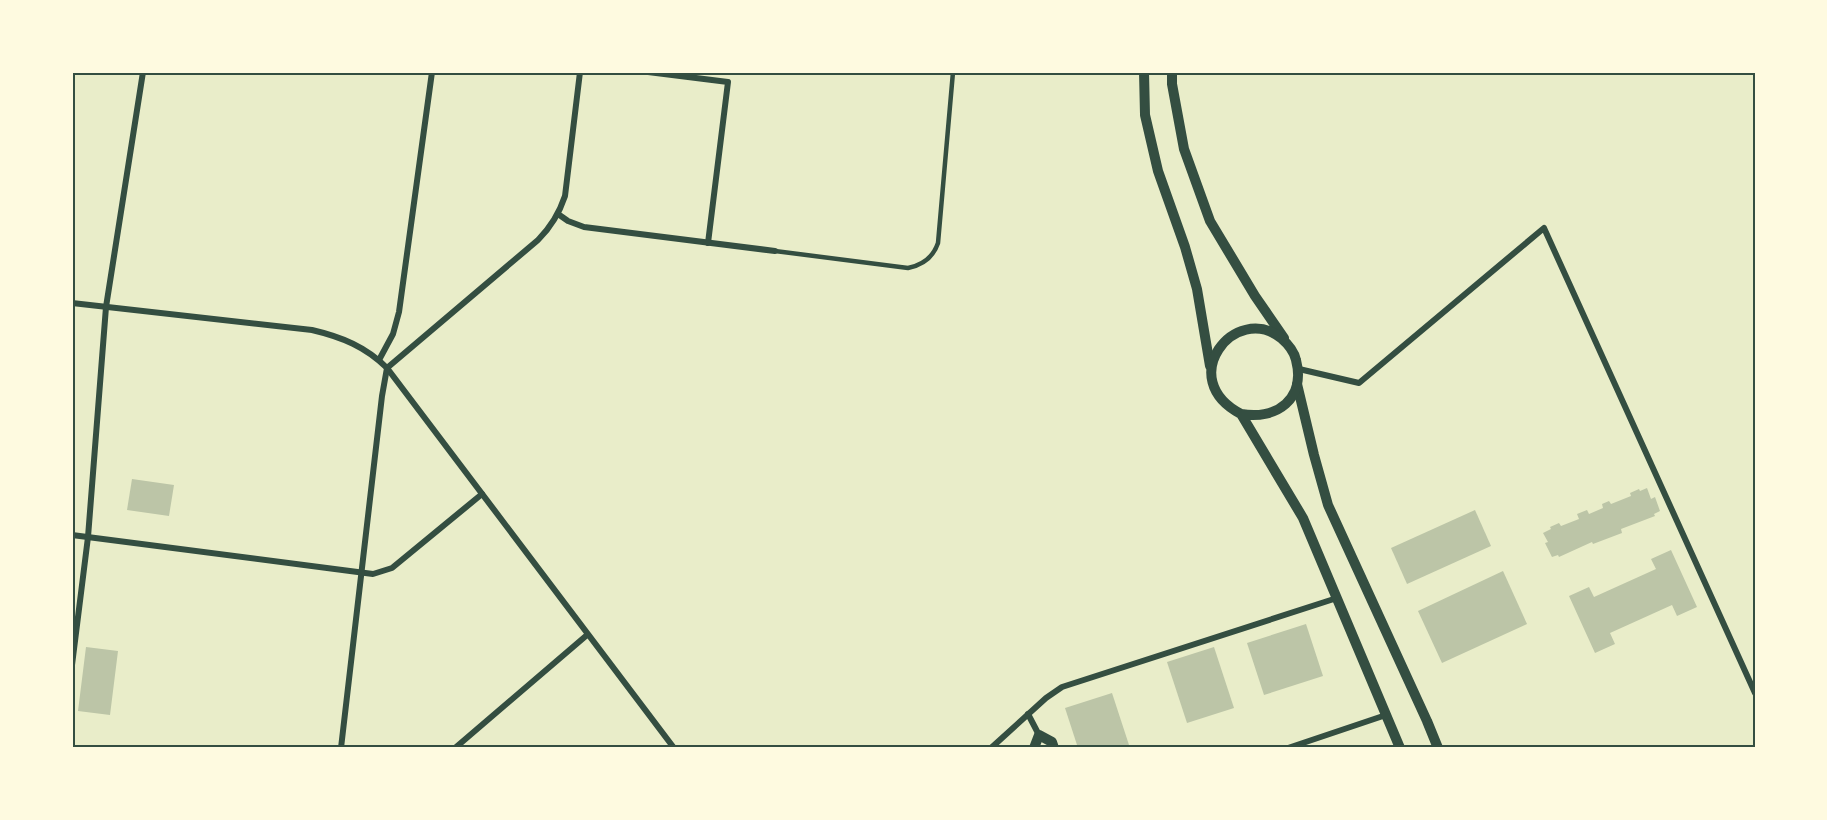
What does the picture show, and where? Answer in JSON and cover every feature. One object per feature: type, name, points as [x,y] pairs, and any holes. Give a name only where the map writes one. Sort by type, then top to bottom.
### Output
[{"type":"street","points":[[72,665],[88,537],[106,307],[143,72]]},
{"type":"street","points":[[379,360],[393,334],[399,312],[432,72]]},
{"type":"street","points":[[341,748],[387,369],[538,240],[558,214],[566,187],[580,72]]},
{"type":"street","points":[[648,72],[728,82],[708,243]]},
{"type":"street","points":[[1144,72],[1145,115],[1158,171],[1197,289],[1212,384],[1218,397],[1228,408],[1241,414],[1255,416],[1269,414],[1282,407],[1292,397],[1298,384]]},
{"type":"street","points":[[1172,72],[1172,84],[1184,149],[1210,221],[1255,296],[1296,356],[1299,369],[1298,384],[1328,505],[1438,748]]},
{"type":"street","points":[[558,214],[568,221],[585,227],[776,251]]},
{"type":"street","points":[[1299,369],[1359,383],[1544,228],[1755,693]]},
{"type":"street","points":[[72,303],[312,330],[350,342],[379,360],[674,748]]},
{"type":"street","points":[[1211,369],[1222,343],[1234,334],[1248,329],[1263,329],[1276,334],[1288,343]]},
{"type":"street","points":[[1241,414],[1303,518],[1400,748]]},
{"type":"street","points":[[72,535],[373,574],[392,568],[482,494]]},
{"type":"street","points":[[991,748],[1046,698],[1062,687],[1337,598]]},
{"type":"street","points":[[455,748],[587,634]]},
{"type":"street","points":[[1028,714],[1039,735],[1052,742],[1054,748]]},
{"type":"street","points":[[1288,748],[1386,715]]},
{"type":"street","points":[[1034,748],[1039,735]]},
{"type":"lane","points":[[776,251],[908,268],[916,267],[929,258],[938,243],[953,72]]},
{"type":"building","points":[[132,479],[174,485],[169,516],[127,510]]},
{"type":"building","points":[[1647,488],[1651,499],[1655,497],[1660,511],[1654,514],[1655,516],[1621,529],[1622,533],[1593,544],[1592,542],[1559,557],[1558,555],[1552,557],[1543,533],[1551,529],[1550,527],[1559,523],[1561,526],[1579,519],[1577,514],[1587,510],[1589,514],[1603,508],[1602,504],[1609,501],[1611,504],[1631,496],[1630,493],[1639,489],[1640,491]]},
{"type":"building","points":[[1475,510],[1491,546],[1407,584],[1391,548]]},
{"type":"building","points":[[1671,550],[1697,607],[1677,616],[1672,605],[1610,633],[1615,644],[1595,653],[1569,596],[1589,587],[1594,597],[1656,569],[1651,559]]},
{"type":"building","points":[[1503,571],[1527,624],[1442,663],[1418,611]]},
{"type":"building","points":[[1306,624],[1323,676],[1264,695],[1247,643]]},
{"type":"building","points":[[86,647],[118,651],[110,715],[78,711]]},
{"type":"building","points":[[1214,647],[1234,708],[1187,723],[1167,662]]},
{"type":"building","points":[[1112,693],[1130,748],[1078,748],[1065,708]]}]
